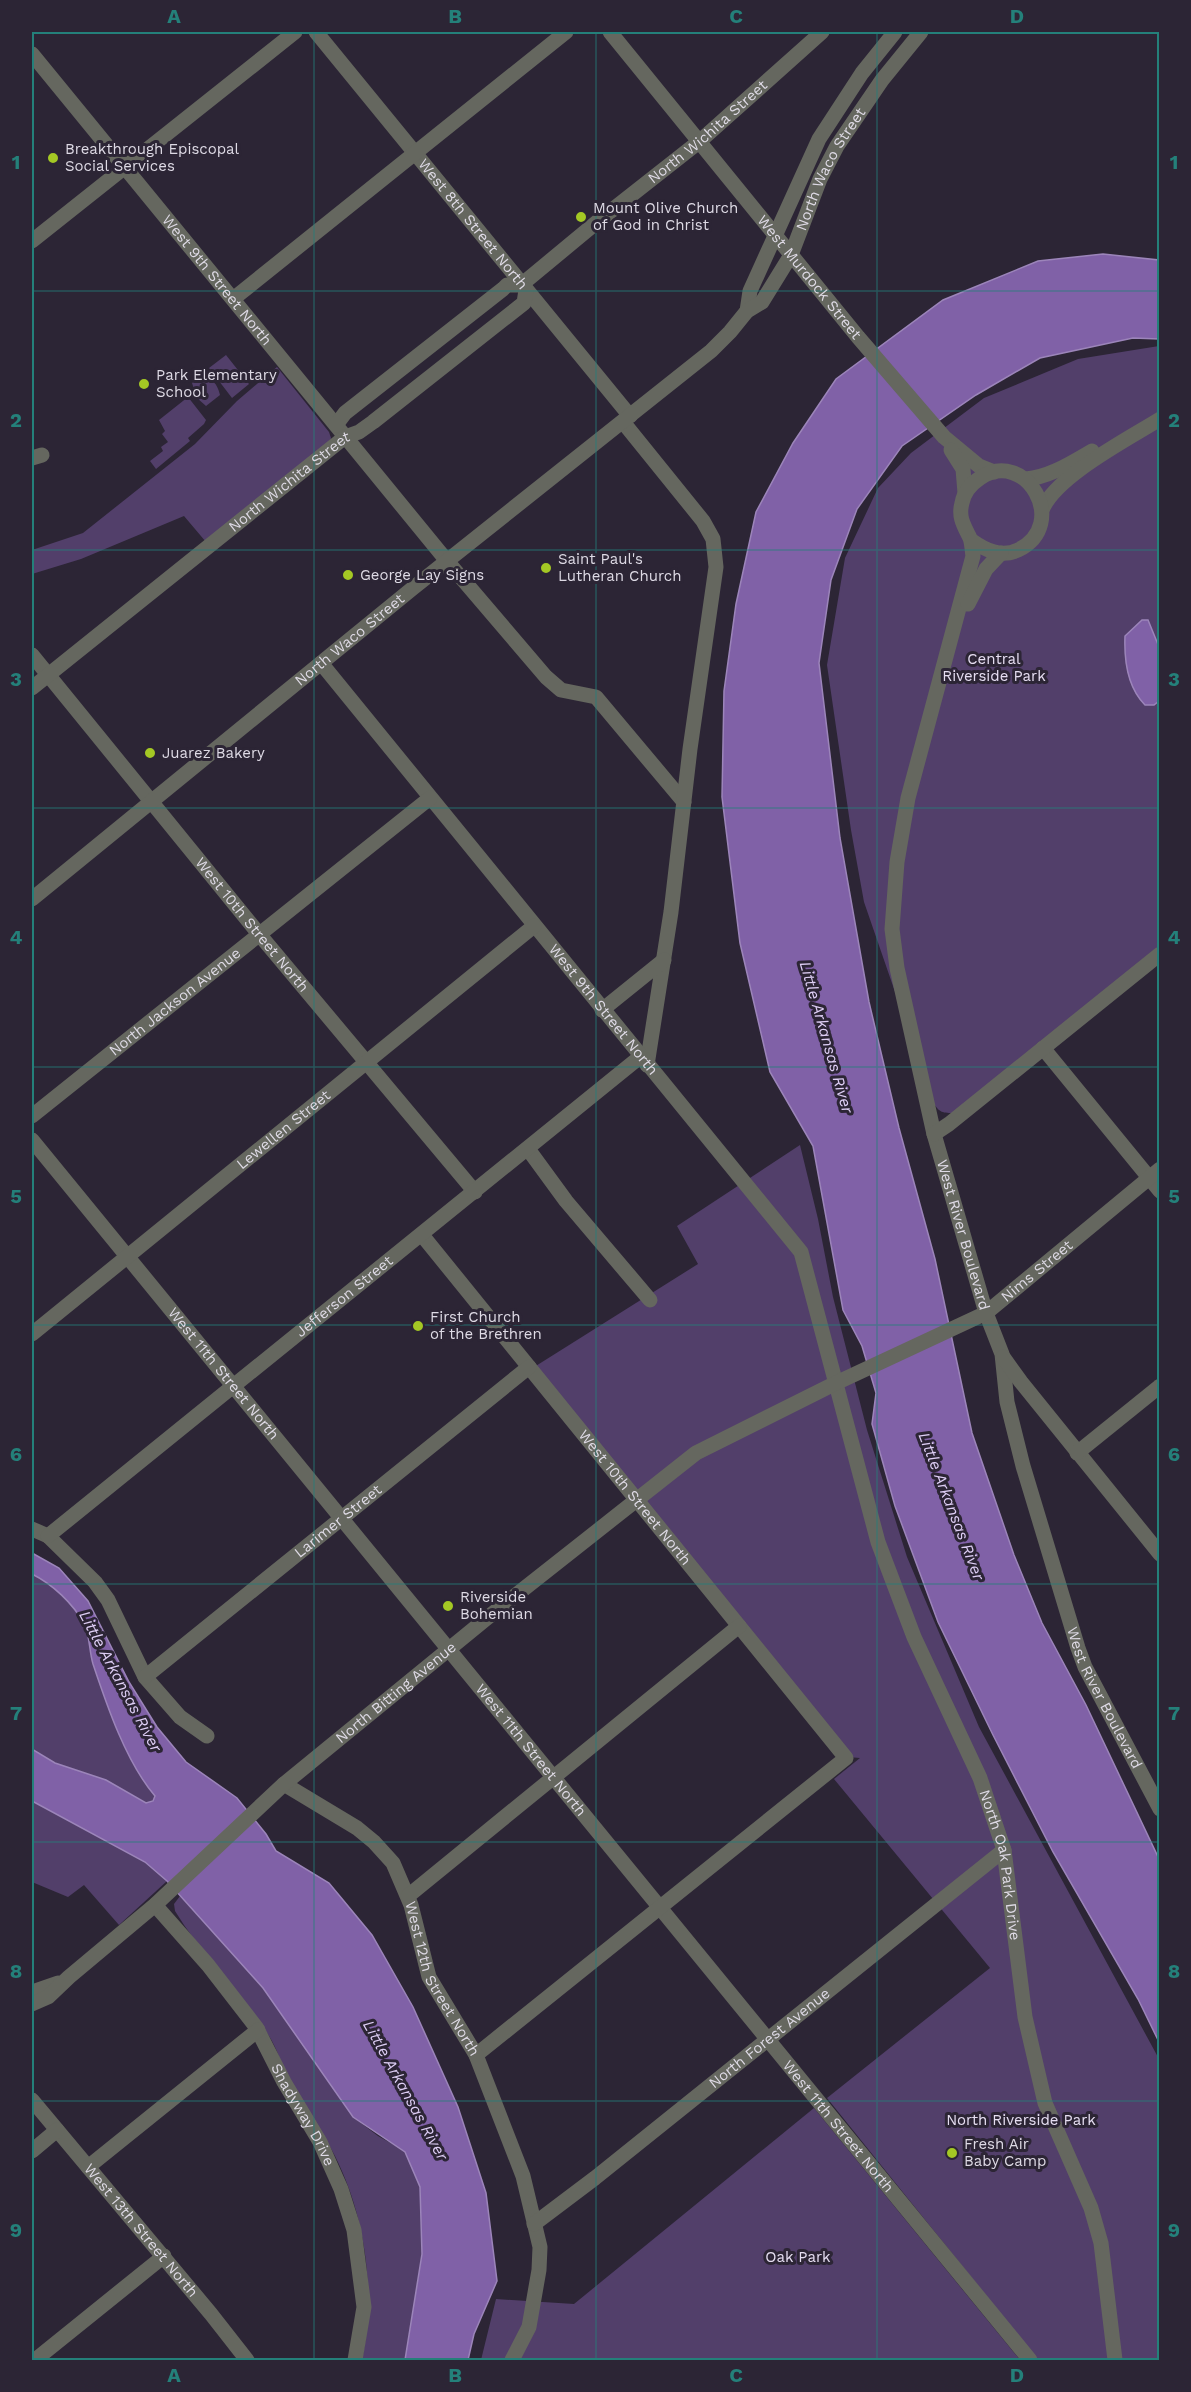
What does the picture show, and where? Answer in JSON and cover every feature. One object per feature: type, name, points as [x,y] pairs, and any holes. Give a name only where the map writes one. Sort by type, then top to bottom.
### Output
[{"type":"street","points":[[32,241],[295,32]]},
{"type":"street","name":"West 8th Street North","points":[[316,32],[524,287],[626,419],[712,536],[716,567],[684,802]]},
{"type":"street","points":[[233,299],[566,32]]},
{"type":"street","name":"West Murdock Street","points":[[610,32],[858,338],[944,437],[979,466],[994,472],[1005,471],[1026,479]]},
{"type":"street","name":"North Wichita Street","points":[[340,431],[359,432],[524,303],[524,287],[597,222],[700,141],[822,32]]},
{"type":"street","name":"North Waco Street","points":[[747,311],[750,291],[824,130],[862,73],[896,32]]},
{"type":"street","name":"North Waco Street","points":[[32,898],[447,561],[711,351],[747,311],[762,302],[791,255],[820,179],[837,146],[882,80],[921,32]]},
{"type":"street","name":"West 9th Street North","points":[[32,54],[447,561],[546,677],[561,690],[596,697],[684,802]]},
{"type":"street","name":"North Wichita Street","points":[[32,688],[340,431],[345,413],[507,285],[524,287]]},
{"type":"street","points":[[1026,479],[1039,478],[1052,473],[1126,432],[1160,419],[1074,474],[1050,494],[1042,510]]},
{"type":"street","name":"West Murdock Street","points":[[944,437],[963,469],[965,493],[961,505],[961,517],[964,529],[971,540]]},
{"type":"street","points":[[965,493],[982,476],[994,472]]},
{"type":"street","points":[[971,540],[984,550],[1000,553],[1014,552],[1035,536],[1041,523],[1042,510],[1037,493],[1026,479]]},
{"type":"street","name":"West River Boulevard","points":[[971,540],[973,556],[908,798],[897,862],[892,929],[897,968],[934,1134],[986,1313],[1002,1354],[1007,1402],[1023,1466],[1078,1648],[1085,1667],[1160,1809]]},
{"type":"street","name":"West River Boulevard","points":[[952,639],[975,586],[1000,553]]},
{"type":"street","name":"West 10th Street North","points":[[32,655],[475,1192]]},
{"type":"street","name":"West 9th Street North","points":[[321,663],[643,1061],[801,1252],[836,1383]]},
{"type":"street","name":"North Jackson Avenue","points":[[32,1116],[430,798]]},
{"type":"street","points":[[643,1061],[664,960],[684,802]]},
{"type":"street","name":"Lewellen Street","points":[[32,1334],[534,926]]},
{"type":"street","points":[[934,1134],[1160,954]]},
{"type":"street","points":[[602,1010],[664,960]]},
{"type":"street","points":[[1043,1048],[1154,1174],[1160,1191]]},
{"type":"street","name":"Jefferson Street","points":[[48,1536],[528,1149],[643,1061]]},
{"type":"street","name":"West 11th Street North","points":[[32,1140],[1030,2361]]},
{"type":"street","points":[[528,1149],[566,1201],[650,1300]]},
{"type":"street","name":"Nims Street","points":[[836,1383],[986,1313],[1154,1174]]},
{"type":"street","name":"West 10th Street North","points":[[422,1235],[846,1758],[658,1908]]},
{"type":"street","points":[[1002,1354],[1077,1453],[1160,1554]]},
{"type":"street","name":"Larimer Street","points":[[145,1677],[529,1367]]},
{"type":"street","name":"North Bitting Avenue","points":[[32,2004],[48,1997],[155,1905],[284,1784],[696,1453],[836,1383]]},
{"type":"street","name":"North Oak Park Drive","points":[[836,1383],[878,1542],[892,1582],[914,1637],[980,1779],[1004,1850],[1025,2018],[1045,2103],[1091,2208],[1101,2244],[1115,2361]]},
{"type":"street","points":[[1077,1453],[1160,1386]]},
{"type":"street","points":[[32,1528],[48,1536],[95,1582],[108,1600],[145,1677],[180,1717],[207,1736]]},
{"type":"street","points":[[408,1896],[739,1626]]},
{"type":"street","name":"West 12th Street North","points":[[284,1784],[357,1828],[374,1842],[393,1863],[408,1896],[429,1977],[476,2055],[523,2176],[534,2224]]},
{"type":"street","name":"North Forest Avenue","points":[[534,2224],[595,2178],[1004,1850]]},
{"type":"street","name":"Shadyway Drive","points":[[155,1905],[208,1965],[258,2030],[284,2082],[320,2142],[341,2189],[354,2230],[364,2307],[355,2361]]},
{"type":"street","points":[[476,2055],[658,1908]]},
{"type":"street","name":"North Bitting Avenue","points":[[32,1992],[48,1988],[69,1977]]},
{"type":"street","points":[[32,2010],[48,1997]]},
{"type":"street","points":[[88,2167],[258,2030]]},
{"type":"street","name":"West 13th Street North","points":[[32,2100],[164,2256],[237,2345],[247,2361]]},
{"type":"street","points":[[32,2151],[57,2130]]},
{"type":"street","points":[[512,2361],[529,2327],[535,2300],[540,2247],[534,2224]]},
{"type":"street","points":[[35,2361],[164,2256]]},
{"type":"green space","name":"Central Riverside Park","points":[[1159,346],[1159,946],[955,1113],[944,1112],[939,1110],[933,1102],[864,902],[851,830],[827,665],[845,558],[878,488],[911,453],[984,398],[1078,359]]},
{"type":"green space","points":[[226,355],[249,384],[232,398],[209,368]]},
{"type":"green space","points":[[277,367],[329,432],[330,442],[206,542],[184,516],[81,559],[32,574],[32,550],[83,533],[195,444],[237,401]]},
{"type":"green space","points":[[201,376],[214,382],[220,395],[206,406],[197,398],[192,383]]},
{"type":"green space","points":[[188,397],[206,420],[188,438],[190,441],[156,469],[150,461],[163,451],[161,447],[168,442],[162,434],[165,431],[159,420]]},
{"type":"green space","name":"North Riverside Park","points":[[800,1145],[818,1219],[833,1297],[867,1430],[907,1557],[979,1727],[1159,2059],[1159,2360],[1038,2360],[827,2098],[990,1968],[834,1779],[860,1758],[848,1757],[531,1369],[698,1264],[677,1226]]},
{"type":"green space","points":[[32,1574],[61,1595],[84,1624],[93,1664],[112,1715],[135,1767],[155,1796],[153,1801],[147,1803],[106,1780],[55,1763],[32,1749]]},
{"type":"green space","points":[[32,1801],[145,1862],[167,1881],[119,1925],[84,1885],[68,1897],[32,1882]]},
{"type":"green space","points":[[180,1896],[263,1988],[353,2117],[378,2136],[405,2151],[420,2187],[422,2254],[405,2360],[362,2360],[368,2309],[368,2282],[361,2230],[346,2180],[330,2146],[288,2077],[269,2036],[175,1911],[174,1904]]},
{"type":"green space","name":"Oak Park","points":[[814,2108],[1020,2360],[481,2360],[496,2299],[574,2304]]},
{"type":"water","name":"Little Arkansas River","points":[[1103,254],[1159,260],[1159,339],[1133,338],[1040,358],[976,395],[902,446],[857,509],[831,580],[819,663],[840,838],[869,1002],[899,1128],[935,1259],[972,1433],[1014,1555],[1042,1623],[1086,1705],[1159,1859],[1159,2042],[1138,1999],[1053,1852],[993,1735],[938,1622],[895,1506],[872,1424],[876,1393],[862,1346],[843,1310],[813,1146],[770,1072],[740,943],[722,797],[724,691],[736,604],[756,512],[793,443],[836,379],[943,300],[1038,261]]},
{"type":"water","points":[[1142,620],[1148,620],[1159,647],[1159,701],[1154,705],[1145,705],[1139,698],[1130,682],[1126,664],[1125,636]]},
{"type":"water","name":"Little Arkansas River","points":[[32,1553],[59,1568],[88,1601],[129,1682],[157,1727],[186,1762],[237,1798],[266,1834],[276,1851],[329,1883],[372,1935],[413,2007],[458,2107],[486,2193],[497,2281],[474,2334],[468,2360],[405,2360],[422,2254],[420,2187],[405,2152],[353,2117],[263,1988],[167,1881],[145,1862],[32,1801],[32,1749],[55,1763],[106,1780],[146,1803],[153,1801],[155,1796],[135,1767],[118,1733],[93,1664],[84,1624],[61,1595],[32,1574]]},
{"type":"place","name":"Breakthrough Episcopal Social Services","points":[[53,158]]},
{"type":"place","name":"Mount Olive Church of God in Christ","points":[[581,217]]},
{"type":"place","name":"Park Elementary School","points":[[144,384]]},
{"type":"place","name":"Saint Paul's Lutheran Church","points":[[546,568]]},
{"type":"place","name":"George Lay Signs","points":[[348,575]]},
{"type":"place","name":"Juarez Bakery","points":[[150,753]]},
{"type":"place","name":"First Church of the Brethren","points":[[418,1326]]},
{"type":"place","name":"Riverside Bohemian","points":[[448,1606]]},
{"type":"place","name":"Fresh Air Baby Camp","points":[[952,2153]]}]
